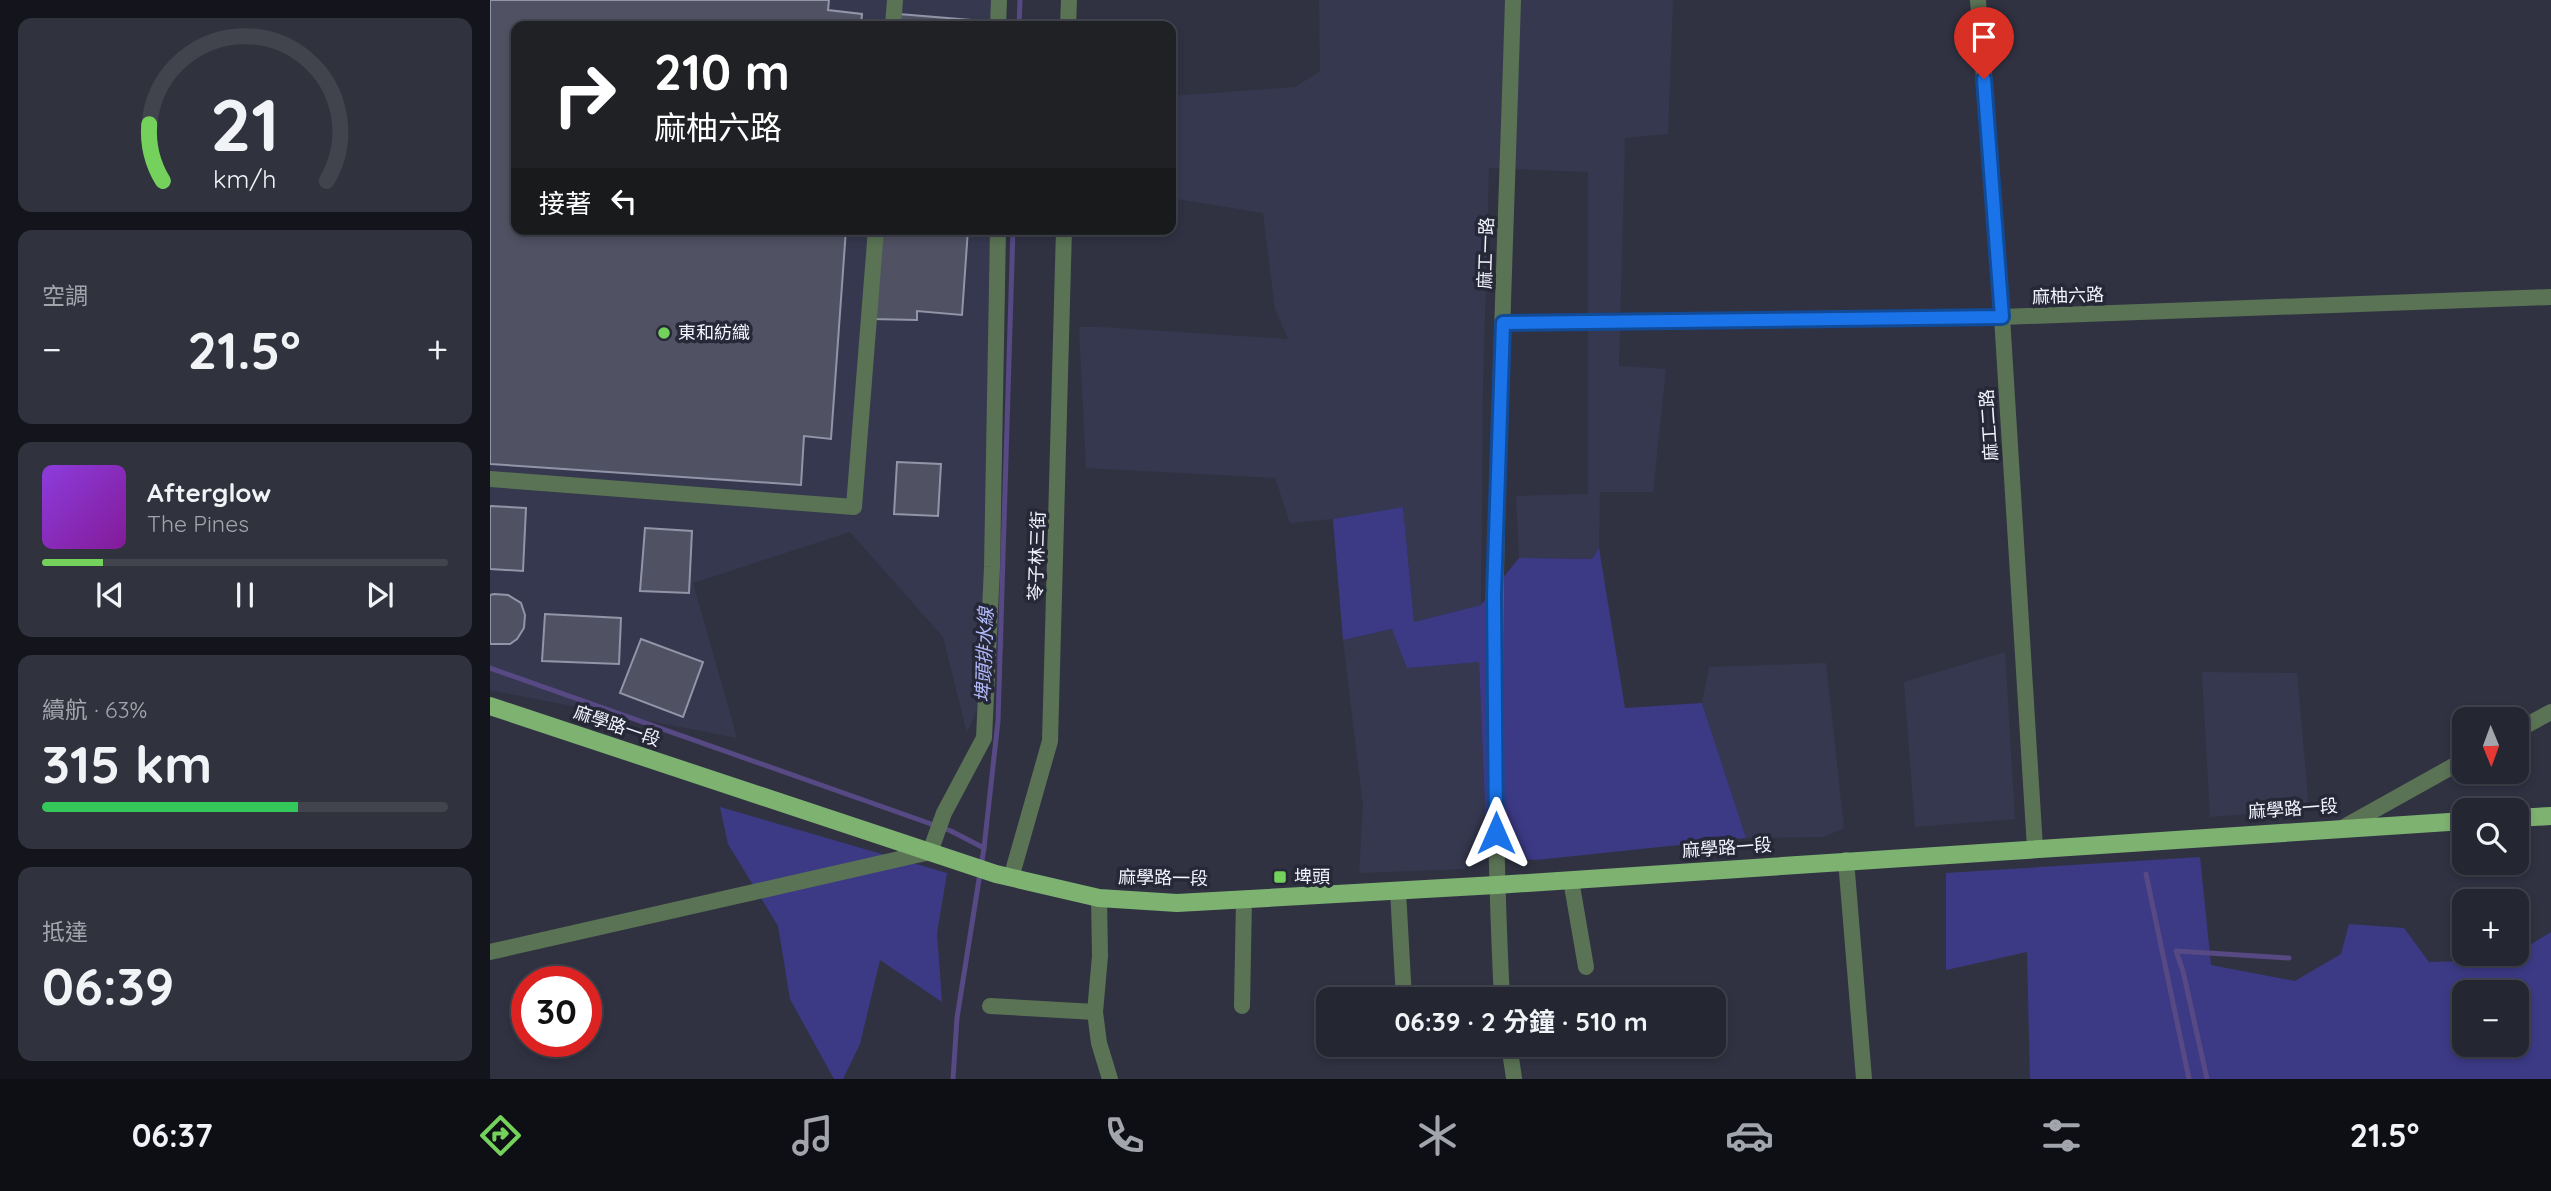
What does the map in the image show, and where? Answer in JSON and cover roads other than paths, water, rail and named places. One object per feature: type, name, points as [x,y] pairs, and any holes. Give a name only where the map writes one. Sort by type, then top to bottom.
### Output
[{"type":"main road","name":"麻學路一段","points":[[490,706],[1003,876],[1099,898],[1177,903],[1496,886],[1846,860],[2452,822]]},
{"type":"main road","points":[[2529,817],[2551,816]]},
{"type":"street","points":[[893,21],[895,0]]},
{"type":"street","points":[[999,0],[999,21]]},
{"type":"street","points":[[1068,21],[1069,0]]},
{"type":"street","name":"麻工一路","points":[[1501,987],[1496,886],[1494,595],[1513,0]]},
{"type":"street","name":"麻工二路","points":[[1978,0],[2002,317],[2035,848]]},
{"type":"street","points":[[490,479],[855,507],[877,235]]},
{"type":"street","points":[[490,952],[930,852],[944,813],[984,738],[992,567],[998,235]]},
{"type":"street","name":"苓子林三街","points":[[1003,876],[1050,741],[1064,235]]},
{"type":"street","name":"麻柚六路","points":[[1503,323],[2002,317],[2551,297]]},
{"type":"street","points":[[2529,725],[2551,712]]},
{"type":"street","points":[[2344,827],[2452,767]]},
{"type":"street","points":[[1846,860],[1864,1079]]},
{"type":"street","points":[[1571,880],[1586,967]]},
{"type":"street","points":[[1398,891],[1403,987]]},
{"type":"street","points":[[1099,898],[1100,956],[1095,1012],[1099,1043],[1110,1079]]},
{"type":"street","points":[[1242,1006],[1244,899]]},
{"type":"street","points":[[990,1006],[1095,1012]]},
{"type":"street","points":[[1511,1057],[1514,1078]]},
{"type":"waterway","name":"埤頭排水線","points":[[1019,21],[1020,0]]},
{"type":"waterway","name":"埤頭排水線","points":[[953,1079],[957,1018],[984,848],[998,721],[1013,235]]},
{"type":"waterway","points":[[490,668],[951,831],[984,848]]},
{"type":"waterway","points":[[2146,874],[2189,1079]]},
{"type":"waterway","points":[[2207,1079],[2176,951],[2289,958]]},
{"type":"place","name":"東和紡織","points":[[664,333]]},
{"type":"place","name":"埤頭","points":[[1280,877]]}]
